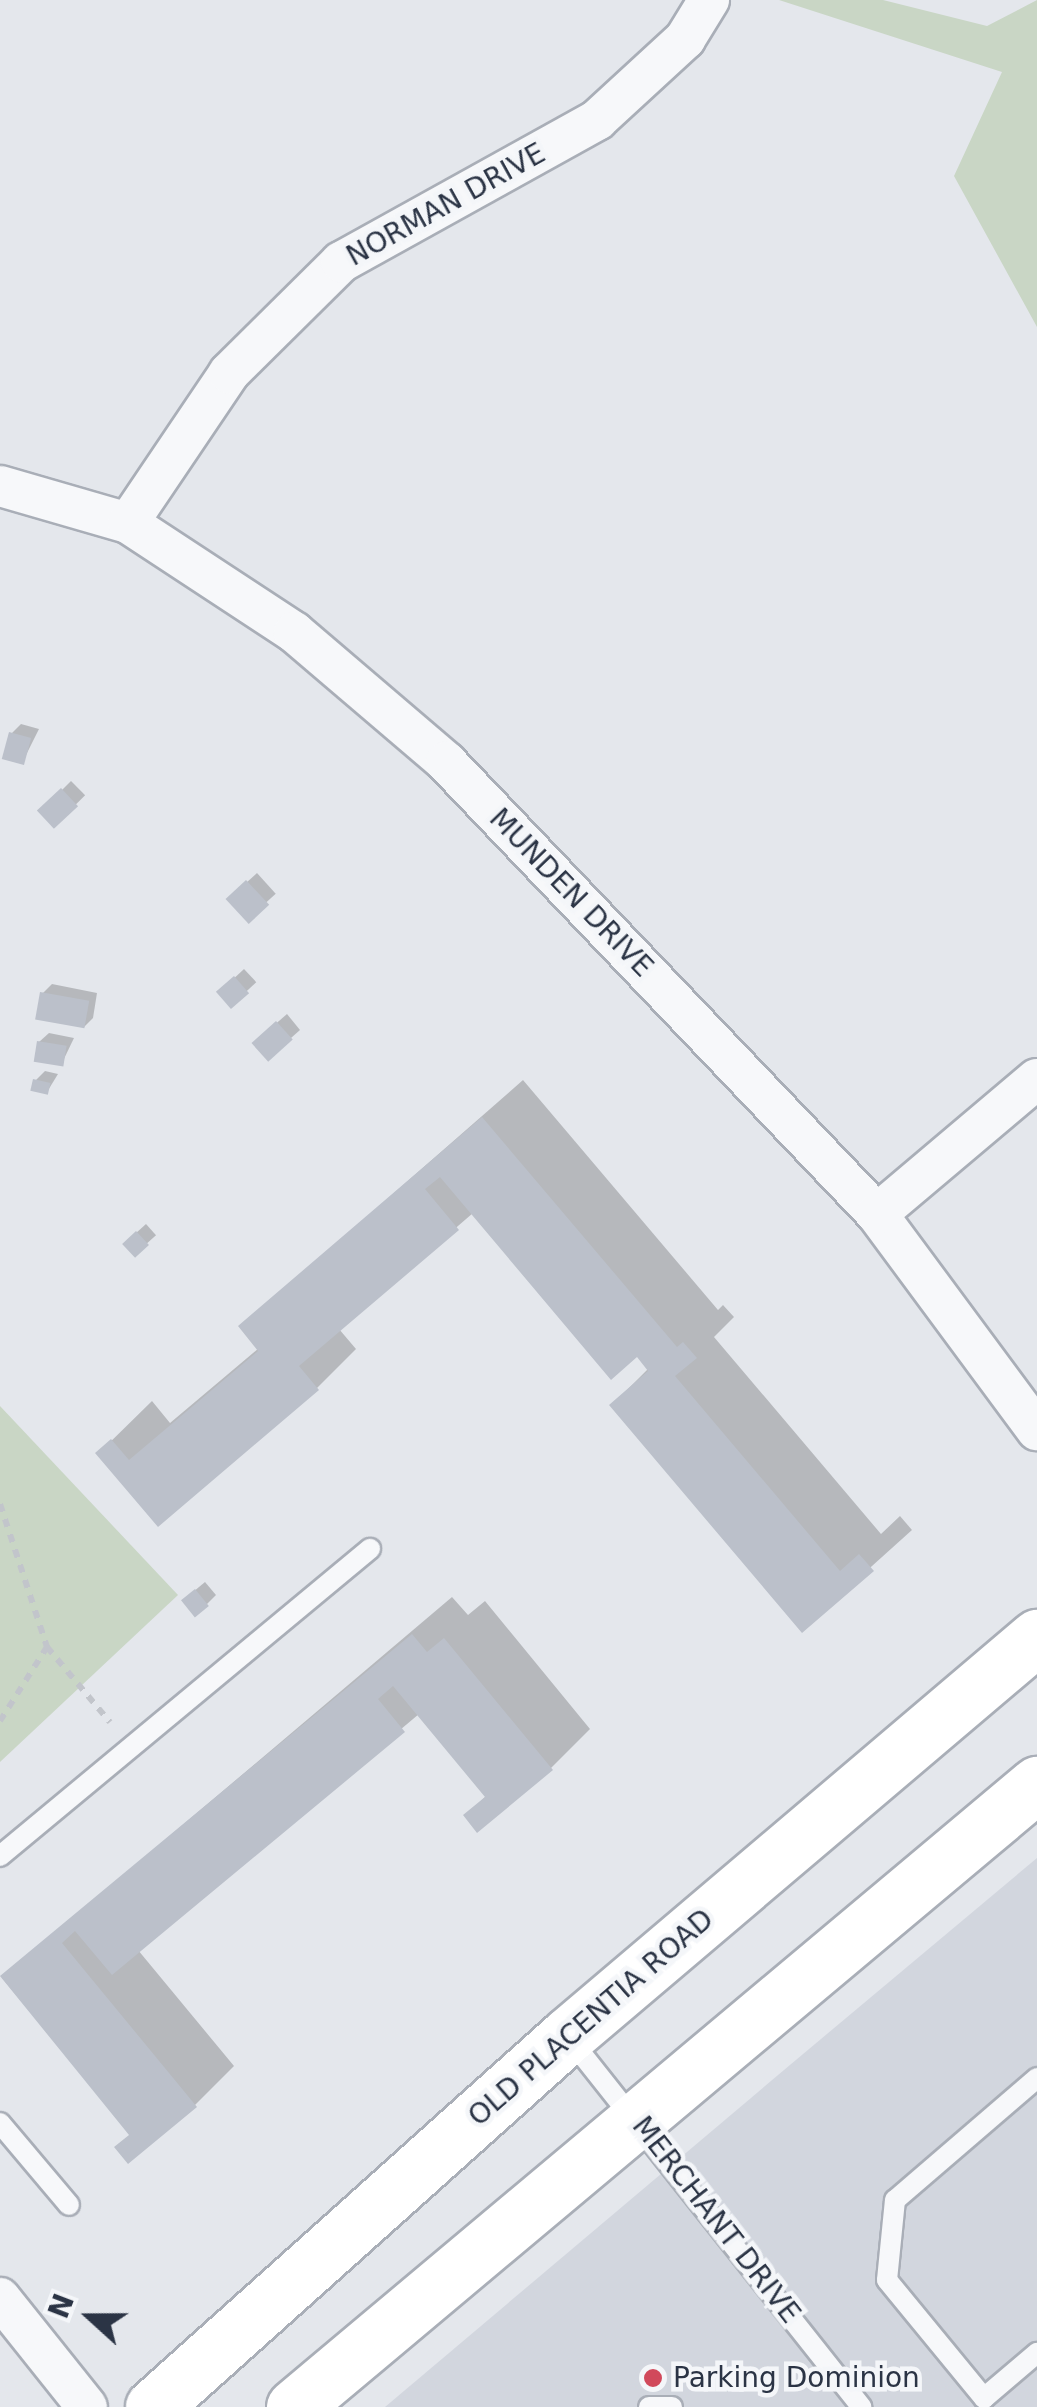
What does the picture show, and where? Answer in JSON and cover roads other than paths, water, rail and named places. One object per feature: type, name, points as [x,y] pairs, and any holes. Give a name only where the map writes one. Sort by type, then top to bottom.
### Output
[{"type":"main road","name":"OLD PLACENTIA ROAD","points":[[153,2407],[567,2036],[1037,1637]]},
{"type":"main road","points":[[294,2407],[640,2122],[1037,1784]]},
{"type":"street","name":"NORMAN DRIVE","points":[[128,524],[229,374],[340,262],[598,120],[685,39],[709,0]]},
{"type":"street","name":"MUNDEN DRIVE","points":[[0,486],[128,524],[294,632],[446,762],[877,1214],[1037,1430]]},
{"type":"street","points":[[877,1214],[1037,1079]]},
{"type":"street","points":[[0,2298],[86,2407]]},
{"type":"lane","points":[[0,1856],[128,1746],[370,1550]]},
{"type":"lane","name":"MERCHANT DRIVE","points":[[567,2036],[640,2122],[861,2407]]},
{"type":"lane","points":[[1037,2078],[895,2200],[887,2280],[984,2398],[1037,2353]]},
{"type":"lane","points":[[0,2122],[69,2204]]},
{"type":"lane","points":[[649,2407],[672,2407]]},
{"type":"place","name":"Parking Dominion","points":[[653,2378]]}]
